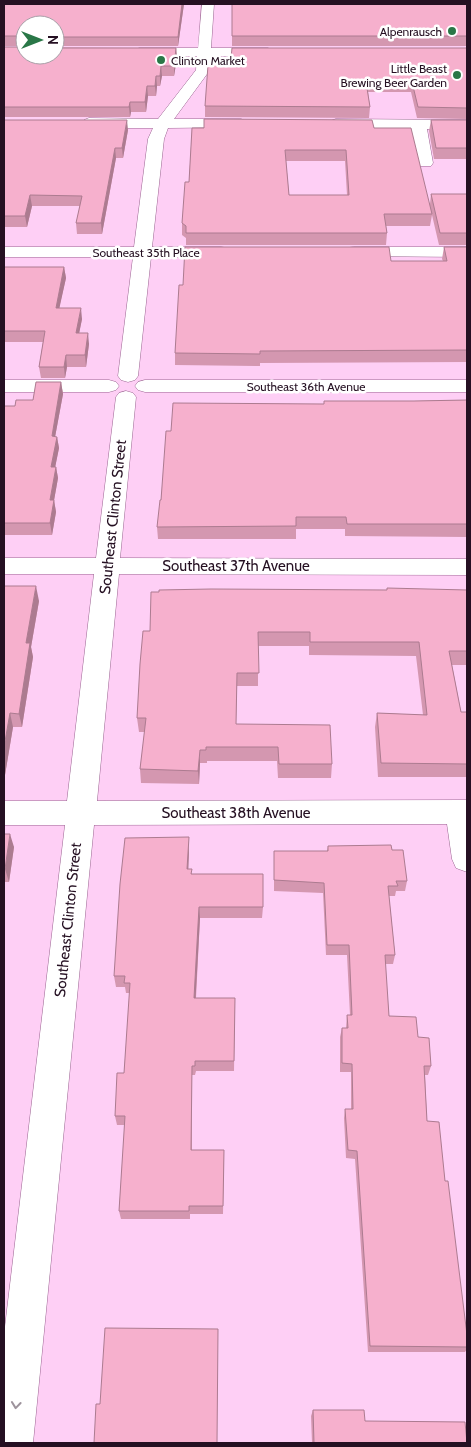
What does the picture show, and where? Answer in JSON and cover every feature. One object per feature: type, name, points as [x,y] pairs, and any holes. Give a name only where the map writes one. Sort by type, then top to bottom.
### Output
[{"type":"street","name":"Southeast Clinton Street","points":[[12,1443],[107,566],[156,140],[164,123],[203,70],[208,4]]},
{"type":"street","points":[[122,52],[280,52]]},
{"type":"street","points":[[323,124],[419,124],[467,121]]},
{"type":"street","points":[[74,123],[255,124]]},
{"type":"street","points":[[419,124],[419,136],[425,163]]},
{"type":"street","name":"Southeast 35th Place","points":[[4,252],[234,252]]},
{"type":"street","points":[[341,252],[467,252]]},
{"type":"street","name":"Southeast 36th Avenue","points":[[4,386],[467,386]]},
{"type":"street","name":"Southeast 37th Avenue","points":[[4,566],[467,567]]},
{"type":"street","points":[[463,812],[467,858]]},
{"type":"street","name":"Southeast 38th Avenue","points":[[4,813],[463,812]]},
{"type":"building","points":[[4,4],[182,4],[178,37],[65,37],[65,15],[15,15],[15,36],[4,36]]},
{"type":"building","points":[[232,4],[467,4],[467,36],[232,36]]},
{"type":"building","points":[[4,47],[15,47],[15,65],[65,65],[65,48],[176,48],[174,66],[161,66],[160,76],[156,76],[155,86],[147,86],[145,102],[130,102],[129,107],[4,107]]},
{"type":"building","points":[[232,48],[467,48],[467,108],[418,107],[412,82],[366,82],[370,107],[205,106],[208,65],[212,58],[231,58]]},
{"type":"building","points":[[204,119],[372,120],[374,128],[411,128],[432,214],[384,214],[387,233],[186,233],[186,226],[182,223],[185,182],[189,182],[192,128],[204,128]],"holes":[[[285,150],[346,150],[349,195],[289,195]]]},
{"type":"building","points":[[4,120],[127,120],[122,148],[115,148],[101,223],[76,223],[82,196],[30,195],[25,216],[4,216]]},
{"type":"building","points":[[431,120],[467,120],[467,148],[436,148]]},
{"type":"building","points":[[431,194],[467,194],[467,233],[440,233]]},
{"type":"building","points":[[185,247],[389,247],[391,261],[447,261],[444,247],[467,247],[467,350],[260,351],[260,354],[175,353],[179,285],[183,285]]},
{"type":"building","points":[[4,267],[64,267],[56,308],[81,308],[76,333],[88,333],[85,355],[66,355],[64,367],[39,367],[45,331],[4,331]]},
{"type":"building","points":[[36,382],[61,382],[52,436],[57,437],[51,467],[56,467],[50,500],[54,500],[50,523],[4,523],[4,406],[15,406],[16,400],[33,400]]},
{"type":"building","points":[[467,400],[467,524],[347,524],[346,517],[296,517],[296,526],[157,527],[166,431],[171,431],[173,403],[324,404],[324,401]]},
{"type":"building","points":[[4,586],[36,586],[26,643],[30,643],[19,714],[10,713],[4,747]]},
{"type":"building","points":[[387,588],[467,590],[467,651],[449,651],[461,712],[467,712],[467,764],[381,763],[377,713],[427,715],[419,642],[310,642],[310,632],[258,632],[259,673],[237,673],[236,724],[330,725],[332,764],[279,764],[278,747],[206,747],[206,750],[200,750],[198,771],[140,769],[146,718],[137,718],[140,664],[143,631],[150,631],[151,592],[159,592],[159,590],[211,589],[387,590]]},
{"type":"building","points":[[4,834],[10,834],[5,869],[4,869]]},
{"type":"building","points":[[189,837],[187,869],[192,869],[191,874],[263,874],[263,907],[199,907],[194,998],[235,998],[234,1061],[195,1061],[195,1066],[192,1066],[191,1150],[224,1150],[223,1206],[189,1206],[189,1211],[119,1211],[125,1116],[115,1116],[117,1073],[124,1073],[130,983],[124,983],[125,976],[114,976],[125,838]]},
{"type":"building","points":[[391,845],[392,850],[403,850],[407,881],[396,881],[398,886],[388,886],[395,955],[385,955],[389,1016],[416,1017],[418,1037],[429,1038],[431,1066],[424,1066],[427,1121],[439,1122],[445,1181],[448,1181],[467,1347],[370,1346],[357,1151],[348,1150],[345,1109],[353,1109],[352,1064],[342,1063],[342,1028],[348,1028],[347,1015],[352,1015],[349,945],[327,945],[324,883],[274,880],[274,851],[328,851],[328,846]]},
{"type":"building","points":[[105,1328],[218,1329],[217,1443],[94,1443],[96,1404],[100,1404]]},
{"type":"building","points":[[313,1410],[364,1410],[365,1421],[465,1422],[467,1443],[314,1443]]},
{"type":"place","name":"Alpenrausch","points":[[452,31]]},
{"type":"place","name":"Clinton Market","points":[[161,60]]},
{"type":"place","name":"Little Beast Brewing Beer Garden","points":[[457,75]]}]
